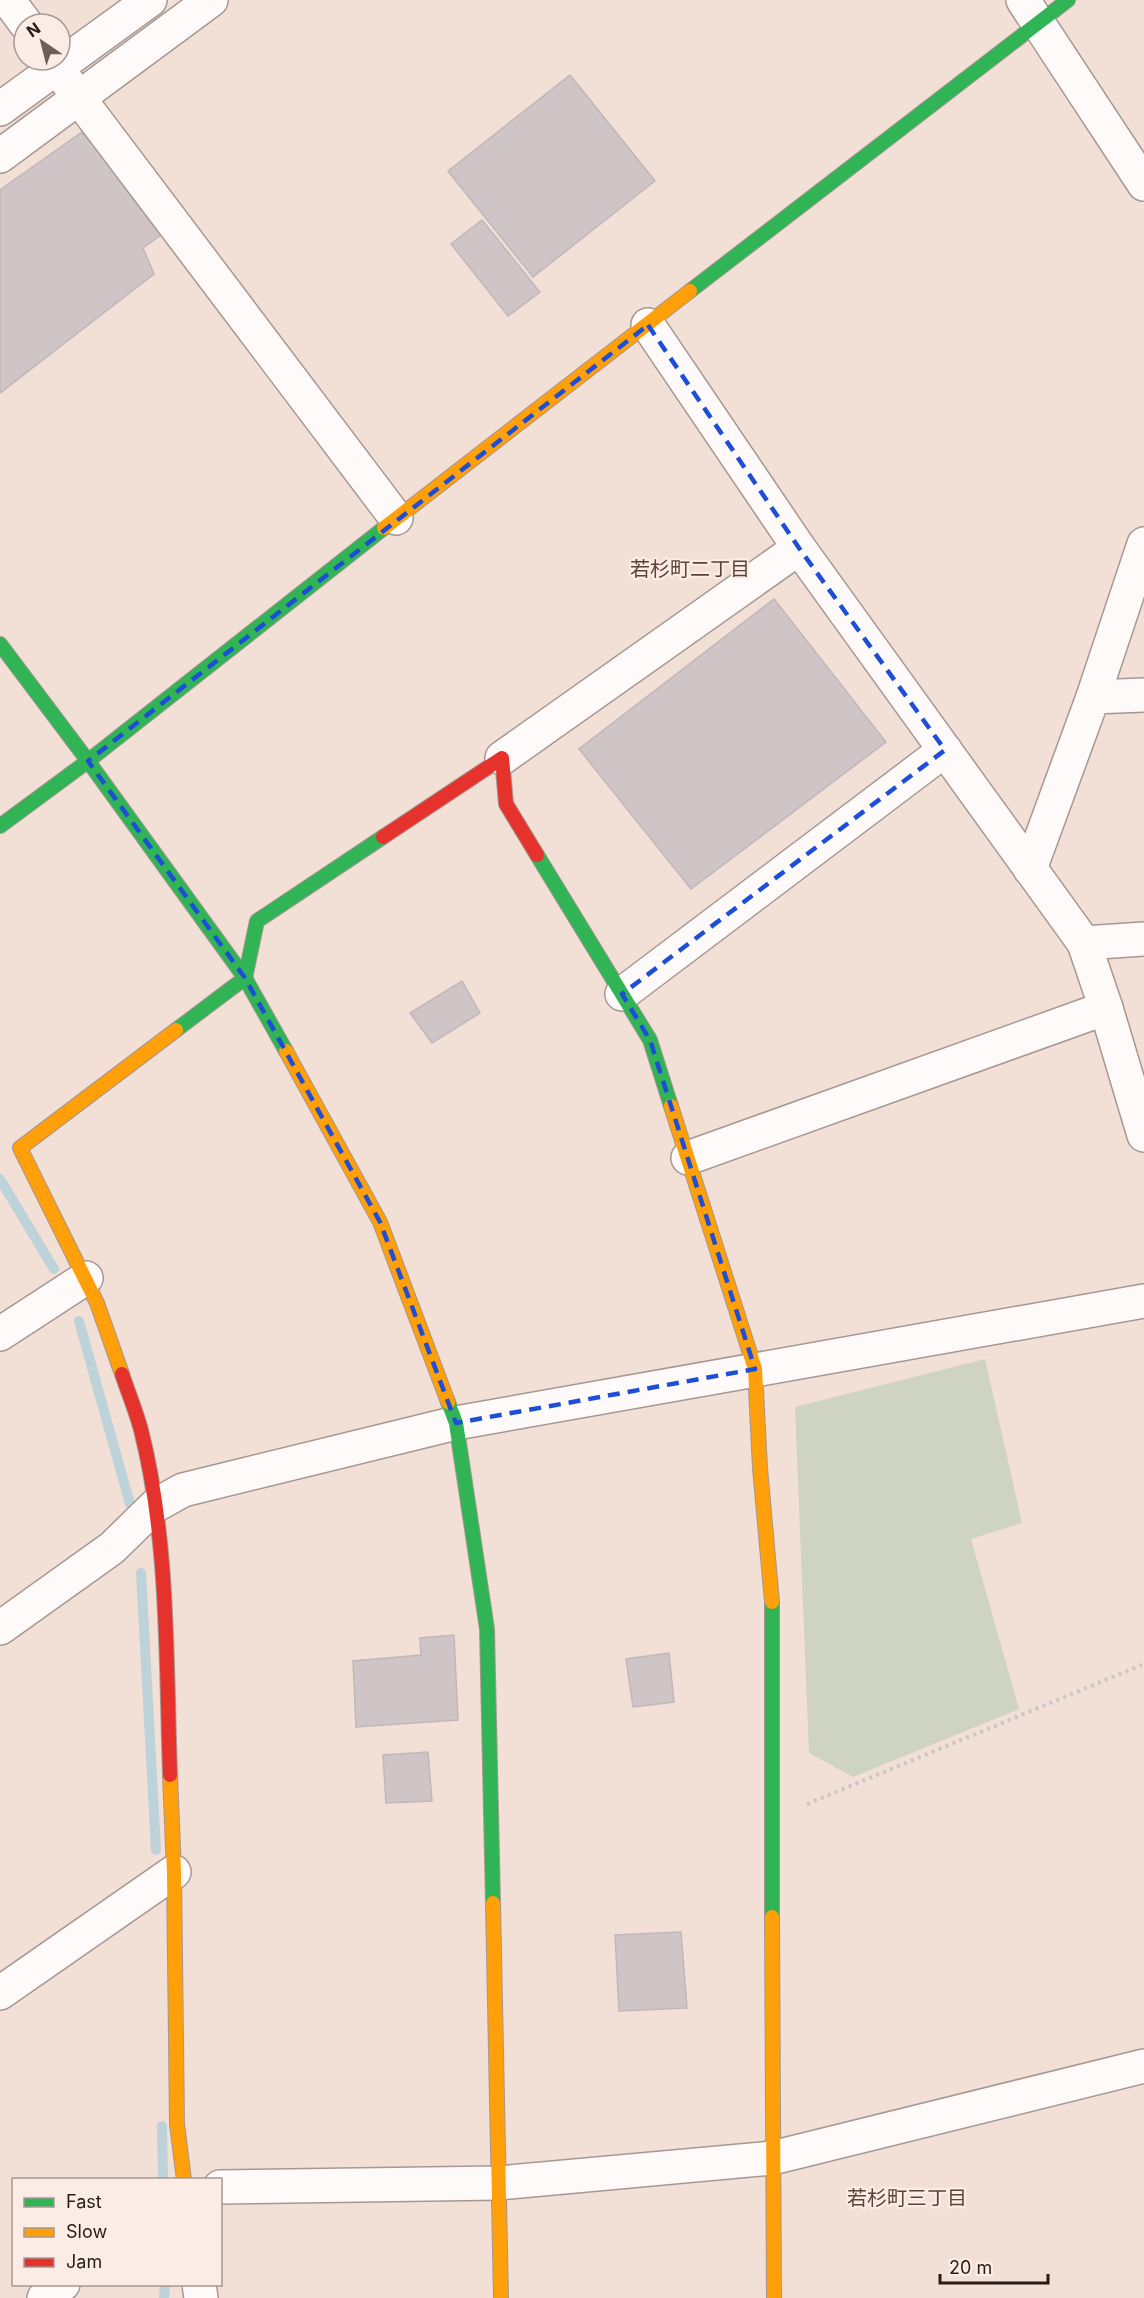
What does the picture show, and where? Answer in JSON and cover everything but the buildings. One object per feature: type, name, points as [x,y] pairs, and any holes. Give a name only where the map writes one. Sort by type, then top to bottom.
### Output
[{"type":"street","points":[[72,53],[150,0]]},
{"type":"street","points":[[0,156],[210,0]]},
{"type":"street","points":[[0,826],[88,761],[396,518],[648,325],[1031,11],[1068,0]]},
{"type":"street","points":[[1031,11],[1144,184]]},
{"type":"street","points":[[0,109],[46,72]]},
{"type":"street","points":[[61,72],[396,518]]},
{"type":"street","points":[[648,325],[799,548],[1084,943],[1144,1135]]},
{"type":"street","points":[[1030,869],[1093,697],[1144,544]]},
{"type":"street","points":[[184,2178],[177,2124],[174,1872],[163,1596],[156,1505],[141,1429],[97,1303],[20,1148],[245,978],[257,921],[502,758],[799,548]]},
{"type":"street","points":[[0,644],[245,978],[380,1222],[456,1423],[487,1629],[501,2298]]},
{"type":"street","points":[[1093,697],[1144,695]]},
{"type":"street","points":[[622,994],[945,750]]},
{"type":"street","points":[[502,758],[506,804],[650,1040],[755,1369],[759,1468],[772,1592],[774,2298]]},
{"type":"street","points":[[1084,943],[1144,939]]},
{"type":"street","points":[[688,1158],[1106,1008]]},
{"type":"street","points":[[0,1334],[86,1278]]},
{"type":"street","points":[[0,1628],[112,1548],[156,1505],[183,1490],[456,1423],[1144,1301]]},
{"type":"street","points":[[0,1993],[174,1872]]},
{"type":"street","points":[[222,2187],[499,2182],[772,2158],[1144,2066]]},
{"type":"street","points":[[44,2298],[60,2286]]},
{"type":"path","points":[[773,1818],[1144,1664]]},
{"type":"highlighted area","points":[[648,325],[799,548],[945,750],[622,994],[650,1040],[755,1369],[456,1423],[380,1222],[245,978],[88,761]]},
{"type":"green space","points":[[985,1359],[1022,1523],[971,1539],[1019,1709],[853,1777],[809,1753],[795,1407]]},
{"type":"waterway","points":[[0,1179],[54,1269]]},
{"type":"waterway","points":[[79,1321],[130,1504]]},
{"type":"waterway","points":[[141,1573],[156,1850]]},
{"type":"waterway","points":[[162,2126],[163,2178]]},
{"type":"waterway","points":[[164,2298],[165,2286]]},
{"type":"traffic: fast","points":[[690,291],[1068,0]]},
{"type":"traffic: fast","points":[[0,826],[88,761],[384,528]]},
{"type":"traffic: fast","points":[[0,644],[245,978],[286,1051]]},
{"type":"traffic: fast","points":[[176,1030],[245,978],[257,921],[383,837]]},
{"type":"traffic: fast","points":[[537,855],[650,1040],[671,1106]]},
{"type":"traffic: fast","points":[[448,1402],[456,1423],[487,1629],[493,1903]]},
{"type":"traffic: fast","points":[[772,1602],[772,1917]]},
{"type":"traffic: slow","points":[[384,528],[690,291]]},
{"type":"traffic: slow","points":[[122,1374],[97,1303],[20,1148],[176,1030]]},
{"type":"traffic: slow","points":[[286,1051],[380,1222],[448,1402]]},
{"type":"traffic: slow","points":[[671,1106],[755,1369],[760,1468],[772,1602]]},
{"type":"traffic: slow","points":[[170,1775],[174,1872],[177,2124],[184,2178]]},
{"type":"traffic: slow","points":[[493,1903],[501,2298]]},
{"type":"traffic: slow","points":[[772,1917],[774,2298]]},
{"type":"traffic: jam","points":[[383,837],[502,758],[506,804],[537,855]]},
{"type":"traffic: jam","points":[[122,1374],[141,1430],[157,1514],[164,1601],[170,1775]]},
{"type":"district","name":"若杉町二丁目","points":[[690,569]]},
{"type":"district","name":"若杉町三丁目","points":[[907,2198]]}]
